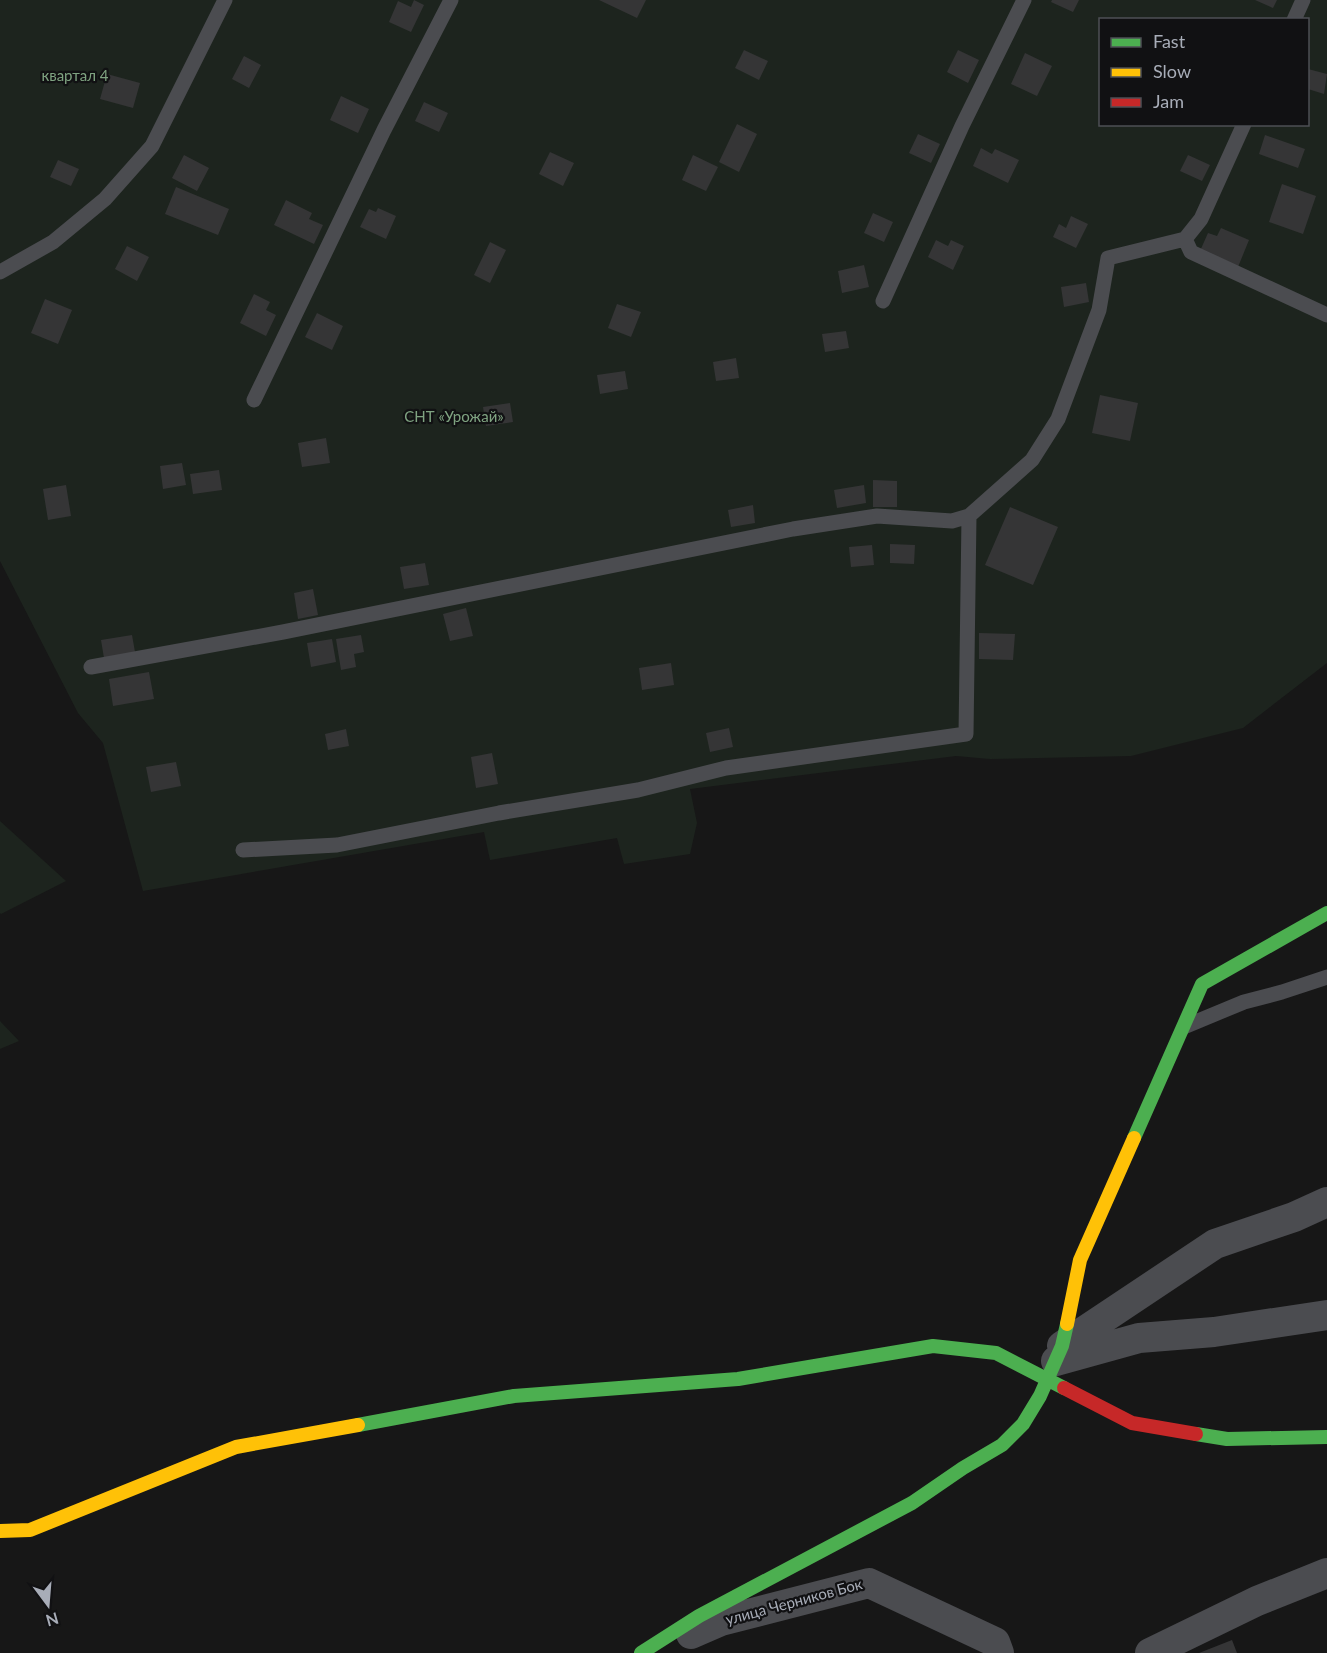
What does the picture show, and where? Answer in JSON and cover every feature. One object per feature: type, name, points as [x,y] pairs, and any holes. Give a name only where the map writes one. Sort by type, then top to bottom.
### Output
[{"type":"street","points":[[641,1653],[699,1616],[912,1503],[1002,1445],[1023,1424],[1040,1396],[1055,1362],[1080,1260],[1202,984],[1327,913]]},
{"type":"street","points":[[1055,1362],[1215,1244],[1294,1217],[1327,1202]]},
{"type":"street","points":[[0,1531],[30,1530],[236,1447],[514,1396],[738,1379],[933,1346],[1055,1362],[1139,1338],[1214,1332],[1327,1315]]},
{"type":"street","points":[[1055,1362],[1132,1423],[1227,1439],[1327,1437]]},
{"type":"street","points":[[1150,1653],[1257,1601],[1327,1573]]},
{"type":"street","name":"улица Черников Бок","points":[[646,1653],[721,1621],[869,1583],[995,1642],[999,1653]]},
{"type":"lane","points":[[0,272],[53,242],[105,199],[152,146],[225,0]]},
{"type":"lane","points":[[254,400],[384,130],[451,0]]},
{"type":"lane","points":[[883,301],[962,126],[1024,0]]},
{"type":"lane","points":[[1295,18],[1303,0]]},
{"type":"lane","points":[[91,667],[283,632],[793,529],[877,516],[952,521],[969,516],[1032,460],[1058,419],[1099,310],[1108,258],[1185,239],[1201,219],[1243,126]]},
{"type":"lane","points":[[1185,239],[1191,252],[1327,315]]},
{"type":"lane","points":[[243,850],[337,845],[499,813],[638,790],[726,768],[966,734],[969,516]]},
{"type":"lane","points":[[1185,1026],[1244,1002],[1327,977]]},
{"type":"green space","name":"СНТ «Урожай»","points":[[0,0],[1327,0],[1327,663],[1243,728],[1131,756],[990,759],[956,756],[690,789],[697,823],[690,854],[624,864],[617,838],[490,860],[484,832],[143,891],[103,743],[78,713],[0,561]]},
{"type":"green space","points":[[0,821],[66,881],[1,914],[0,913]]},
{"type":"green space","points":[[0,1021],[19,1041],[0,1049]]},
{"type":"building","points":[[414,0],[424,5],[411,32],[389,22],[398,1],[411,7]]},
{"type":"building","points":[[599,0],[646,0],[637,18]]},
{"type":"building","points":[[1052,0],[1079,0],[1073,12],[1051,2]]},
{"type":"building","points":[[1255,0],[1277,0],[1273,8]]},
{"type":"building","points":[[744,50],[768,61],[759,80],[735,68]]},
{"type":"building","points":[[958,50],[979,60],[968,83],[947,72]]},
{"type":"building","points":[[1025,53],[1052,66],[1037,96],[1011,84]]},
{"type":"building","points":[[244,56],[261,65],[249,88],[232,79]]},
{"type":"building","points":[[1309,69],[1327,74],[1324,94],[1309,89]]},
{"type":"building","points":[[107,74],[140,83],[133,108],[100,99]]},
{"type":"building","points":[[341,96],[369,109],[358,133],[330,120]]},
{"type":"building","points":[[424,102],[448,113],[439,132],[415,121]]},
{"type":"building","points":[[737,124],[757,134],[739,172],[719,162]]},
{"type":"building","points":[[918,134],[940,144],[931,163],[909,153]]},
{"type":"building","points":[[1265,135],[1305,149],[1298,168],[1259,154]]},
{"type":"building","points":[[981,148],[992,154],[995,149],[1019,160],[1008,183],[973,166]]},
{"type":"building","points":[[550,152],[574,163],[563,186],[539,174]]},
{"type":"building","points":[[184,155],[209,168],[197,191],[172,178]]},
{"type":"building","points":[[693,155],[718,167],[706,191],[682,180]]},
{"type":"building","points":[[1188,155],[1210,165],[1202,181],[1180,171]]},
{"type":"building","points":[[58,160],[79,169],[71,186],[50,177]]},
{"type":"building","points":[[1282,184],[1316,196],[1303,234],[1269,222]]},
{"type":"building","points":[[176,187],[229,209],[218,235],[165,214]]},
{"type":"building","points":[[286,200],[312,213],[309,219],[323,225],[314,244],[274,225]]},
{"type":"building","points":[[378,208],[396,216],[386,239],[360,227],[369,209],[376,212]]},
{"type":"building","points":[[873,213],[893,222],[884,242],[864,233]]},
{"type":"building","points":[[1071,216],[1088,224],[1076,248],[1053,237],[1059,224],[1066,228]]},
{"type":"building","points":[[1221,228],[1249,240],[1238,267],[1200,251],[1208,233],[1217,236]]},
{"type":"building","points":[[936,240],[948,246],[951,240],[964,246],[953,270],[928,257]]},
{"type":"building","points":[[490,242],[506,250],[490,283],[474,275]]},
{"type":"building","points":[[127,246],[149,257],[137,281],[115,269]]},
{"type":"building","points":[[864,265],[869,287],[842,293],[838,271]]},
{"type":"building","points":[[1086,283],[1089,302],[1064,307],[1061,287]]},
{"type":"building","points":[[254,294],[270,302],[266,310],[276,315],[266,336],[240,323]]},
{"type":"building","points":[[45,299],[72,310],[58,344],[31,333]]},
{"type":"building","points":[[617,304],[641,312],[631,337],[608,328]]},
{"type":"building","points":[[317,313],[343,326],[332,350],[305,337]]},
{"type":"building","points":[[846,331],[849,348],[825,352],[822,334]]},
{"type":"building","points":[[736,358],[739,378],[716,381],[713,362]]},
{"type":"building","points":[[625,371],[628,389],[600,394],[597,375]]},
{"type":"building","points":[[1100,395],[1138,403],[1130,441],[1092,433]]},
{"type":"building","points":[[510,403],[513,422],[486,426],[483,407]]},
{"type":"building","points":[[326,438],[330,463],[302,467],[298,443]]},
{"type":"building","points":[[182,463],[186,485],[163,489],[160,466]]},
{"type":"building","points":[[219,470],[222,490],[193,494],[190,474]]},
{"type":"building","points":[[873,480],[897,481],[897,507],[873,507]]},
{"type":"building","points":[[66,485],[71,516],[48,520],[43,489]]},
{"type":"building","points":[[864,485],[866,503],[837,508],[834,490]]},
{"type":"building","points":[[753,505],[755,523],[731,527],[728,510]]},
{"type":"building","points":[[1010,507],[1058,527],[1033,585],[985,565]]},
{"type":"building","points":[[890,544],[915,545],[914,564],[890,563]]},
{"type":"building","points":[[872,545],[874,565],[851,567],[849,547]]},
{"type":"building","points":[[425,563],[429,585],[404,589],[400,567]]},
{"type":"building","points":[[313,589],[318,615],[298,619],[294,593]]},
{"type":"building","points":[[466,608],[473,636],[450,641],[443,614]]},
{"type":"building","points":[[979,633],[1015,634],[1013,660],[979,659]]},
{"type":"building","points":[[132,635],[135,652],[104,658],[101,640]]},
{"type":"building","points":[[361,635],[364,652],[354,654],[356,667],[341,670],[336,639]]},
{"type":"building","points":[[332,639],[336,662],[311,667],[307,643]]},
{"type":"building","points":[[671,663],[674,685],[642,690],[639,668]]},
{"type":"building","points":[[149,672],[154,699],[113,706],[109,679]]},
{"type":"building","points":[[729,728],[733,747],[710,752],[706,733]]},
{"type":"building","points":[[346,729],[349,746],[328,750],[325,734]]},
{"type":"building","points":[[492,753],[498,784],[476,788],[471,757]]},
{"type":"building","points":[[176,762],[181,786],[151,792],[146,767]]},
{"type":"building","points":[[1232,1640],[1237,1653],[1199,1653]]},
{"type":"traffic: fast","points":[[1134,1138],[1202,984],[1327,913]]},
{"type":"traffic: fast","points":[[641,1653],[699,1616],[912,1503],[1002,1445],[1023,1424],[1040,1396],[1062,1346],[1067,1324]]},
{"type":"traffic: fast","points":[[358,1425],[514,1396],[738,1379],[933,1346],[996,1353],[1064,1388]]},
{"type":"traffic: fast","points":[[1196,1434],[1227,1439],[1327,1437]]},
{"type":"traffic: slow","points":[[1067,1324],[1080,1260],[1134,1138]]},
{"type":"traffic: slow","points":[[0,1531],[30,1530],[236,1447],[358,1425]]},
{"type":"traffic: jam","points":[[1064,1388],[1132,1423],[1196,1434]]},
{"type":"park label","name":"квартал 4","points":[[75,76]]}]
